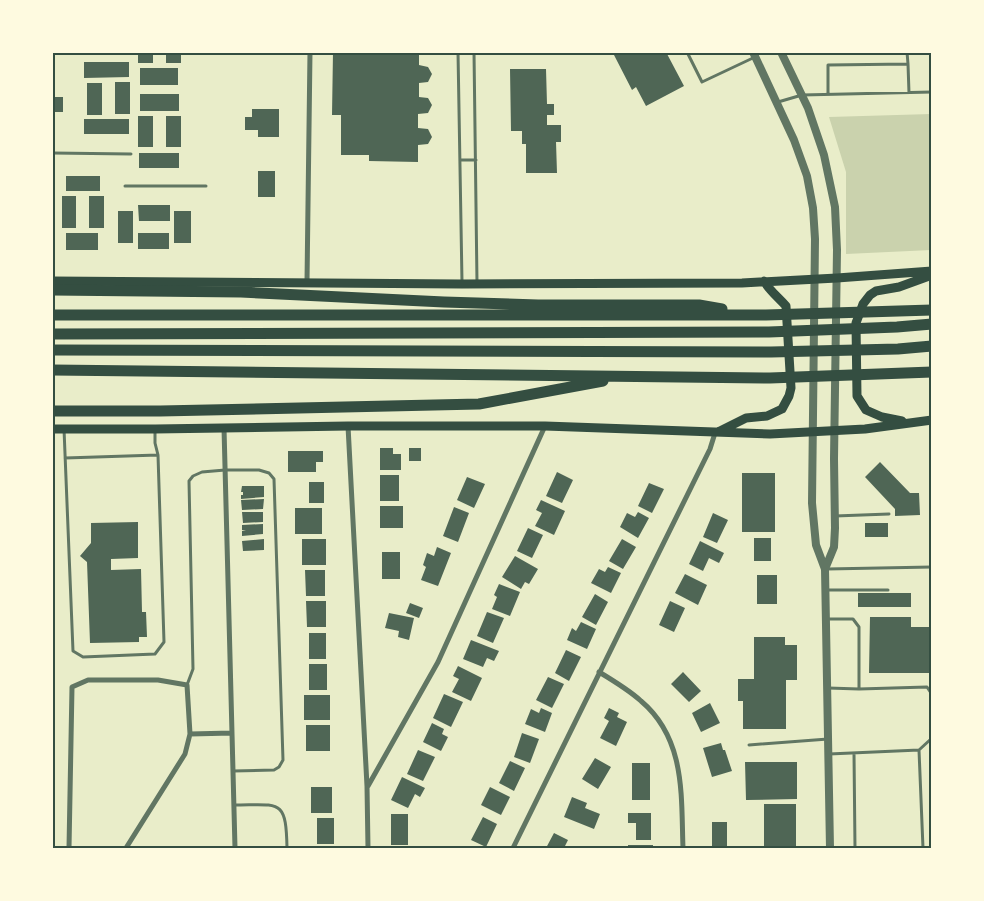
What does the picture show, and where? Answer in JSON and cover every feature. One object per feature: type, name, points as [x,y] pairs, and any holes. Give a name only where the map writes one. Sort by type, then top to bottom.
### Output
[{"type":"highway","points":[[52,290],[241,292],[444,302],[698,306],[766,315]]},
{"type":"highway","points":[[52,315],[766,315],[932,310]]},
{"type":"highway","points":[[52,334],[770,332],[932,324]]},
{"type":"highway","points":[[52,350],[771,352],[898,350],[932,346]]},
{"type":"highway","points":[[52,370],[770,378],[932,372]]},
{"type":"highway","points":[[52,411],[160,411],[479,404],[629,377]]},
{"type":"main road","points":[[52,281],[462,284],[742,283],[815,280],[932,271]]},
{"type":"main road","points":[[910,422],[882,417],[866,410],[857,396],[856,323],[864,304],[870,295],[876,291],[899,287],[932,275]]},
{"type":"main road","points":[[715,433],[746,418],[767,416],[782,410],[789,396],[791,388],[786,306],[770,291],[764,281]]},
{"type":"main road","points":[[52,429],[545,426],[770,434],[865,429],[932,420]]},
{"type":"street","points":[[307,282],[310,52]]},
{"type":"street","points":[[781,52],[808,108],[824,155],[832,185],[836,216],[835,516],[834,547],[825,569]]},
{"type":"street","points":[[754,55],[794,140],[807,176],[812,200],[815,239],[812,503],[816,545],[825,569],[830,848]]},
{"type":"street","points":[[348,426],[367,786],[368,848]]},
{"type":"street","points":[[367,786],[438,662],[545,426]]},
{"type":"street","points":[[224,428],[235,848]]},
{"type":"street","points":[[513,848],[710,449],[715,433]]},
{"type":"street","points":[[599,672],[643,702],[669,737],[677,762],[680,780],[682,848]]},
{"type":"street","points":[[69,848],[72,687],[88,680],[158,680],[187,685],[190,734],[184,754],[126,848]]},
{"type":"street","points":[[190,734],[232,733]]},
{"type":"lane","points":[[458,52],[462,284]]},
{"type":"lane","points":[[474,52],[477,283]]},
{"type":"lane","points":[[687,52],[702,82],[754,55]]},
{"type":"lane","points":[[908,52],[908,93]]},
{"type":"lane","points":[[828,94],[828,65],[908,64]]},
{"type":"lane","points":[[776,102],[802,95],[932,92]]},
{"type":"lane","points":[[52,153],[131,154]]},
{"type":"lane","points":[[460,160],[476,160]]},
{"type":"lane","points":[[125,186],[206,186]]},
{"type":"lane","points":[[64,428],[73,650],[83,656],[155,654],[164,642],[158,455],[155,443],[155,429]]},
{"type":"lane","points":[[65,458],[158,455]]},
{"type":"lane","points":[[187,685],[193,669],[188,485],[193,476],[202,472],[225,470],[259,470],[269,472],[274,479],[283,760],[279,767],[274,770],[233,771]]},
{"type":"lane","points":[[835,516],[889,514]]},
{"type":"lane","points":[[825,569],[932,567]]},
{"type":"lane","points":[[825,590],[888,590]]},
{"type":"lane","points":[[826,619],[853,619],[859,627],[858,689]]},
{"type":"lane","points":[[827,688],[858,689],[927,686],[931,693],[932,709]]},
{"type":"lane","points":[[828,754],[919,750],[932,738]]},
{"type":"lane","points":[[749,745],[828,739]]},
{"type":"lane","points":[[919,750],[923,848]]},
{"type":"lane","points":[[854,753],[855,848]]},
{"type":"lane","points":[[234,806],[273,805],[280,809],[284,814],[286,822],[287,848]]},
{"type":"green space","points":[[931,114],[931,250],[846,254],[846,172],[829,117]]},
{"type":"building","points":[[76,52],[108,52],[108,54],[76,54]]},
{"type":"building","points":[[138,52],[153,52],[153,63],[138,63]]},
{"type":"building","points":[[166,52],[181,52],[181,63],[166,63]]},
{"type":"building","points":[[333,52],[419,52],[419,65],[428,67],[432,74],[428,82],[419,83],[419,97],[428,98],[432,105],[428,113],[418,114],[418,128],[428,129],[432,137],[428,144],[418,145],[418,162],[369,161],[369,155],[341,155],[341,115],[332,115]]},
{"type":"building","points":[[618,52],[666,52],[684,86],[646,106],[636,87],[632,90],[614,55]]},
{"type":"building","points":[[84,62],[129,62],[129,77],[84,78]]},
{"type":"building","points":[[140,68],[178,68],[178,85],[140,85]]},
{"type":"building","points":[[510,69],[546,69],[547,104],[554,104],[554,115],[547,115],[547,125],[561,125],[561,142],[556,142],[557,173],[526,173],[526,144],[522,144],[522,131],[511,131]]},
{"type":"building","points":[[115,82],[130,82],[130,114],[115,114]]},
{"type":"building","points":[[87,83],[102,83],[102,115],[87,115]]},
{"type":"building","points":[[140,94],[179,94],[179,111],[140,111]]},
{"type":"building","points":[[52,97],[63,97],[63,112],[52,112]]},
{"type":"building","points":[[252,109],[279,109],[279,137],[258,137],[258,130],[245,130],[245,117],[252,117]]},
{"type":"building","points":[[138,116],[153,116],[153,147],[138,147]]},
{"type":"building","points":[[166,116],[181,116],[181,147],[166,147]]},
{"type":"building","points":[[84,119],[129,119],[129,134],[84,134]]},
{"type":"building","points":[[139,153],[179,153],[179,168],[139,168]]},
{"type":"building","points":[[258,171],[275,171],[275,197],[258,197]]},
{"type":"building","points":[[66,176],[100,176],[100,191],[66,191]]},
{"type":"building","points":[[62,196],[76,196],[76,228],[62,228]]},
{"type":"building","points":[[89,196],[104,196],[104,228],[89,228]]},
{"type":"building","points":[[138,205],[170,205],[170,221],[139,221]]},
{"type":"building","points":[[118,211],[133,211],[133,243],[118,243]]},
{"type":"building","points":[[174,211],[191,211],[191,243],[174,243]]},
{"type":"building","points":[[66,233],[98,233],[98,250],[66,250]]},
{"type":"building","points":[[138,233],[169,233],[169,249],[138,249]]},
{"type":"building","points":[[380,448],[393,448],[393,454],[401,454],[401,470],[380,470]]},
{"type":"building","points":[[409,448],[421,448],[421,461],[409,461]]},
{"type":"building","points":[[288,451],[323,451],[323,462],[316,462],[316,472],[288,472]]},
{"type":"building","points":[[880,462],[910,493],[919,493],[920,515],[895,516],[895,509],[865,477]]},
{"type":"building","points":[[557,472],[573,480],[562,503],[546,496]]},
{"type":"building","points":[[742,473],[775,473],[775,532],[742,532]]},
{"type":"building","points":[[380,475],[399,475],[399,501],[380,501]]},
{"type":"building","points":[[467,477],[485,484],[474,508],[457,500]]},
{"type":"building","points":[[309,482],[324,482],[324,503],[309,503]]},
{"type":"building","points":[[649,483],[664,489],[652,513],[638,506]]},
{"type":"building","points":[[242,486],[264,486],[264,497],[241,499],[241,495],[243,495],[243,492],[241,492]]},
{"type":"building","points":[[264,499],[263,509],[242,510],[241,500]]},
{"type":"building","points":[[541,500],[565,511],[554,535],[535,526],[542,513],[536,510]]},
{"type":"building","points":[[380,506],[403,506],[403,528],[380,528]]},
{"type":"building","points":[[454,507],[469,513],[458,542],[443,536]]},
{"type":"building","points":[[295,508],[322,508],[322,534],[295,534]]},
{"type":"building","points":[[242,512],[263,512],[263,522],[243,523]]},
{"type":"building","points":[[638,512],[649,518],[638,538],[620,527],[627,513],[635,517]]},
{"type":"building","points":[[713,513],[728,520],[717,543],[703,537]]},
{"type":"building","points":[[138,522],[138,558],[111,559],[111,570],[141,569],[142,612],[146,612],[147,637],[139,637],[139,642],[90,643],[87,562],[80,556],[91,543],[91,523]]},
{"type":"building","points":[[865,523],[888,523],[888,537],[865,537]]},
{"type":"building","points":[[263,524],[263,534],[242,536],[242,531],[246,531],[242,530],[242,525]]},
{"type":"building","points":[[528,528],[543,535],[532,558],[517,551]]},
{"type":"building","points":[[754,538],[771,538],[771,561],[754,561]]},
{"type":"building","points":[[264,539],[264,550],[243,551],[242,541]]},
{"type":"building","points":[[302,539],[326,539],[326,565],[302,565]]},
{"type":"building","points":[[622,539],[636,547],[623,569],[609,561]]},
{"type":"building","points":[[700,541],[724,553],[719,563],[709,558],[703,571],[689,564]]},
{"type":"building","points":[[437,547],[451,553],[438,586],[421,580],[426,567],[423,565],[427,553],[434,556]]},
{"type":"building","points":[[382,552],[400,552],[400,579],[382,579]]},
{"type":"building","points":[[515,556],[538,569],[529,584],[525,582],[521,589],[502,577]]},
{"type":"building","points":[[608,567],[621,573],[611,593],[591,583],[599,569],[605,572]]},
{"type":"building","points":[[305,570],[325,570],[325,596],[306,596]]},
{"type":"building","points":[[685,574],[707,585],[698,605],[675,593]]},
{"type":"building","points":[[757,575],[777,575],[777,604],[757,604]]},
{"type":"building","points":[[499,584],[520,592],[510,616],[492,609],[497,597],[494,595]]},
{"type":"building","points":[[858,593],[911,593],[911,607],[858,607]]},
{"type":"building","points":[[595,594],[608,602],[596,625],[582,617]]},
{"type":"building","points":[[306,601],[326,601],[326,627],[307,627]]},
{"type":"building","points":[[670,601],[685,608],[674,632],[659,625]]},
{"type":"building","points":[[410,603],[423,608],[419,618],[406,613]]},
{"type":"building","points":[[487,612],[504,618],[493,643],[477,636]]},
{"type":"building","points":[[389,613],[414,618],[409,640],[398,637],[399,631],[385,628]]},
{"type":"building","points":[[870,617],[911,617],[911,627],[932,627],[932,673],[869,673]]},
{"type":"building","points":[[581,622],[596,629],[587,649],[567,640],[572,628],[576,631]]},
{"type":"building","points":[[309,633],[326,633],[326,659],[309,659]]},
{"type":"building","points":[[754,637],[785,637],[785,645],[797,645],[797,680],[786,680],[786,729],[743,729],[743,701],[738,701],[738,679],[754,679]]},
{"type":"building","points":[[471,640],[499,651],[494,661],[487,658],[483,667],[463,659]]},
{"type":"building","points":[[566,650],[581,657],[569,681],[555,673]]},
{"type":"building","points":[[309,664],[327,664],[327,690],[309,690]]},
{"type":"building","points":[[458,666],[482,678],[471,701],[452,692],[459,679],[453,676]]},
{"type":"building","points":[[683,672],[701,691],[689,702],[671,684]]},
{"type":"building","points":[[548,677],[564,684],[552,708],[536,700]]},
{"type":"building","points":[[444,694],[463,702],[451,727],[433,718]]},
{"type":"building","points":[[304,695],[330,695],[330,720],[304,720]]},
{"type":"building","points":[[710,703],[720,723],[701,732],[692,713]]},
{"type":"building","points":[[541,708],[552,713],[545,732],[525,724],[531,709],[539,713]]},
{"type":"building","points":[[609,708],[619,713],[617,717],[627,722],[616,746],[600,738],[609,721],[604,718]]},
{"type":"building","points":[[432,723],[444,729],[442,734],[448,737],[441,751],[423,742]]},
{"type":"building","points":[[306,725],[330,725],[330,751],[306,751]]},
{"type":"building","points":[[522,733],[539,739],[530,763],[514,757]]},
{"type":"building","points":[[721,743],[732,771],[712,777],[703,748]]},
{"type":"building","points":[[418,750],[435,757],[423,781],[407,774]]},
{"type":"building","points":[[595,758],[611,767],[598,789],[582,779]]},
{"type":"building","points":[[510,761],[525,768],[514,791],[499,783]]},
{"type":"building","points":[[745,762],[797,762],[797,799],[746,800]]},
{"type":"building","points":[[632,763],[650,763],[650,800],[632,800]]},
{"type":"building","points":[[402,777],[425,788],[420,797],[415,794],[408,808],[391,800]]},
{"type":"building","points":[[311,787],[332,787],[332,813],[311,813]]},
{"type":"building","points":[[490,787],[510,797],[501,815],[481,805]]},
{"type":"building","points":[[572,797],[587,803],[585,808],[600,814],[594,829],[564,817]]},
{"type":"building","points":[[764,804],[796,804],[796,846],[764,846]]},
{"type":"building","points":[[628,813],[651,813],[651,840],[636,840],[636,823],[628,823]]},
{"type":"building","points":[[391,814],[408,814],[408,845],[391,845]]},
{"type":"building","points":[[483,817],[497,824],[486,847],[471,840]]},
{"type":"building","points":[[317,818],[334,818],[334,844],[317,844]]},
{"type":"building","points":[[712,822],[727,822],[727,848],[712,848]]},
{"type":"building","points":[[554,833],[568,840],[564,848],[546,848]]},
{"type":"building","points":[[628,845],[653,845],[653,848],[628,848]]}]
